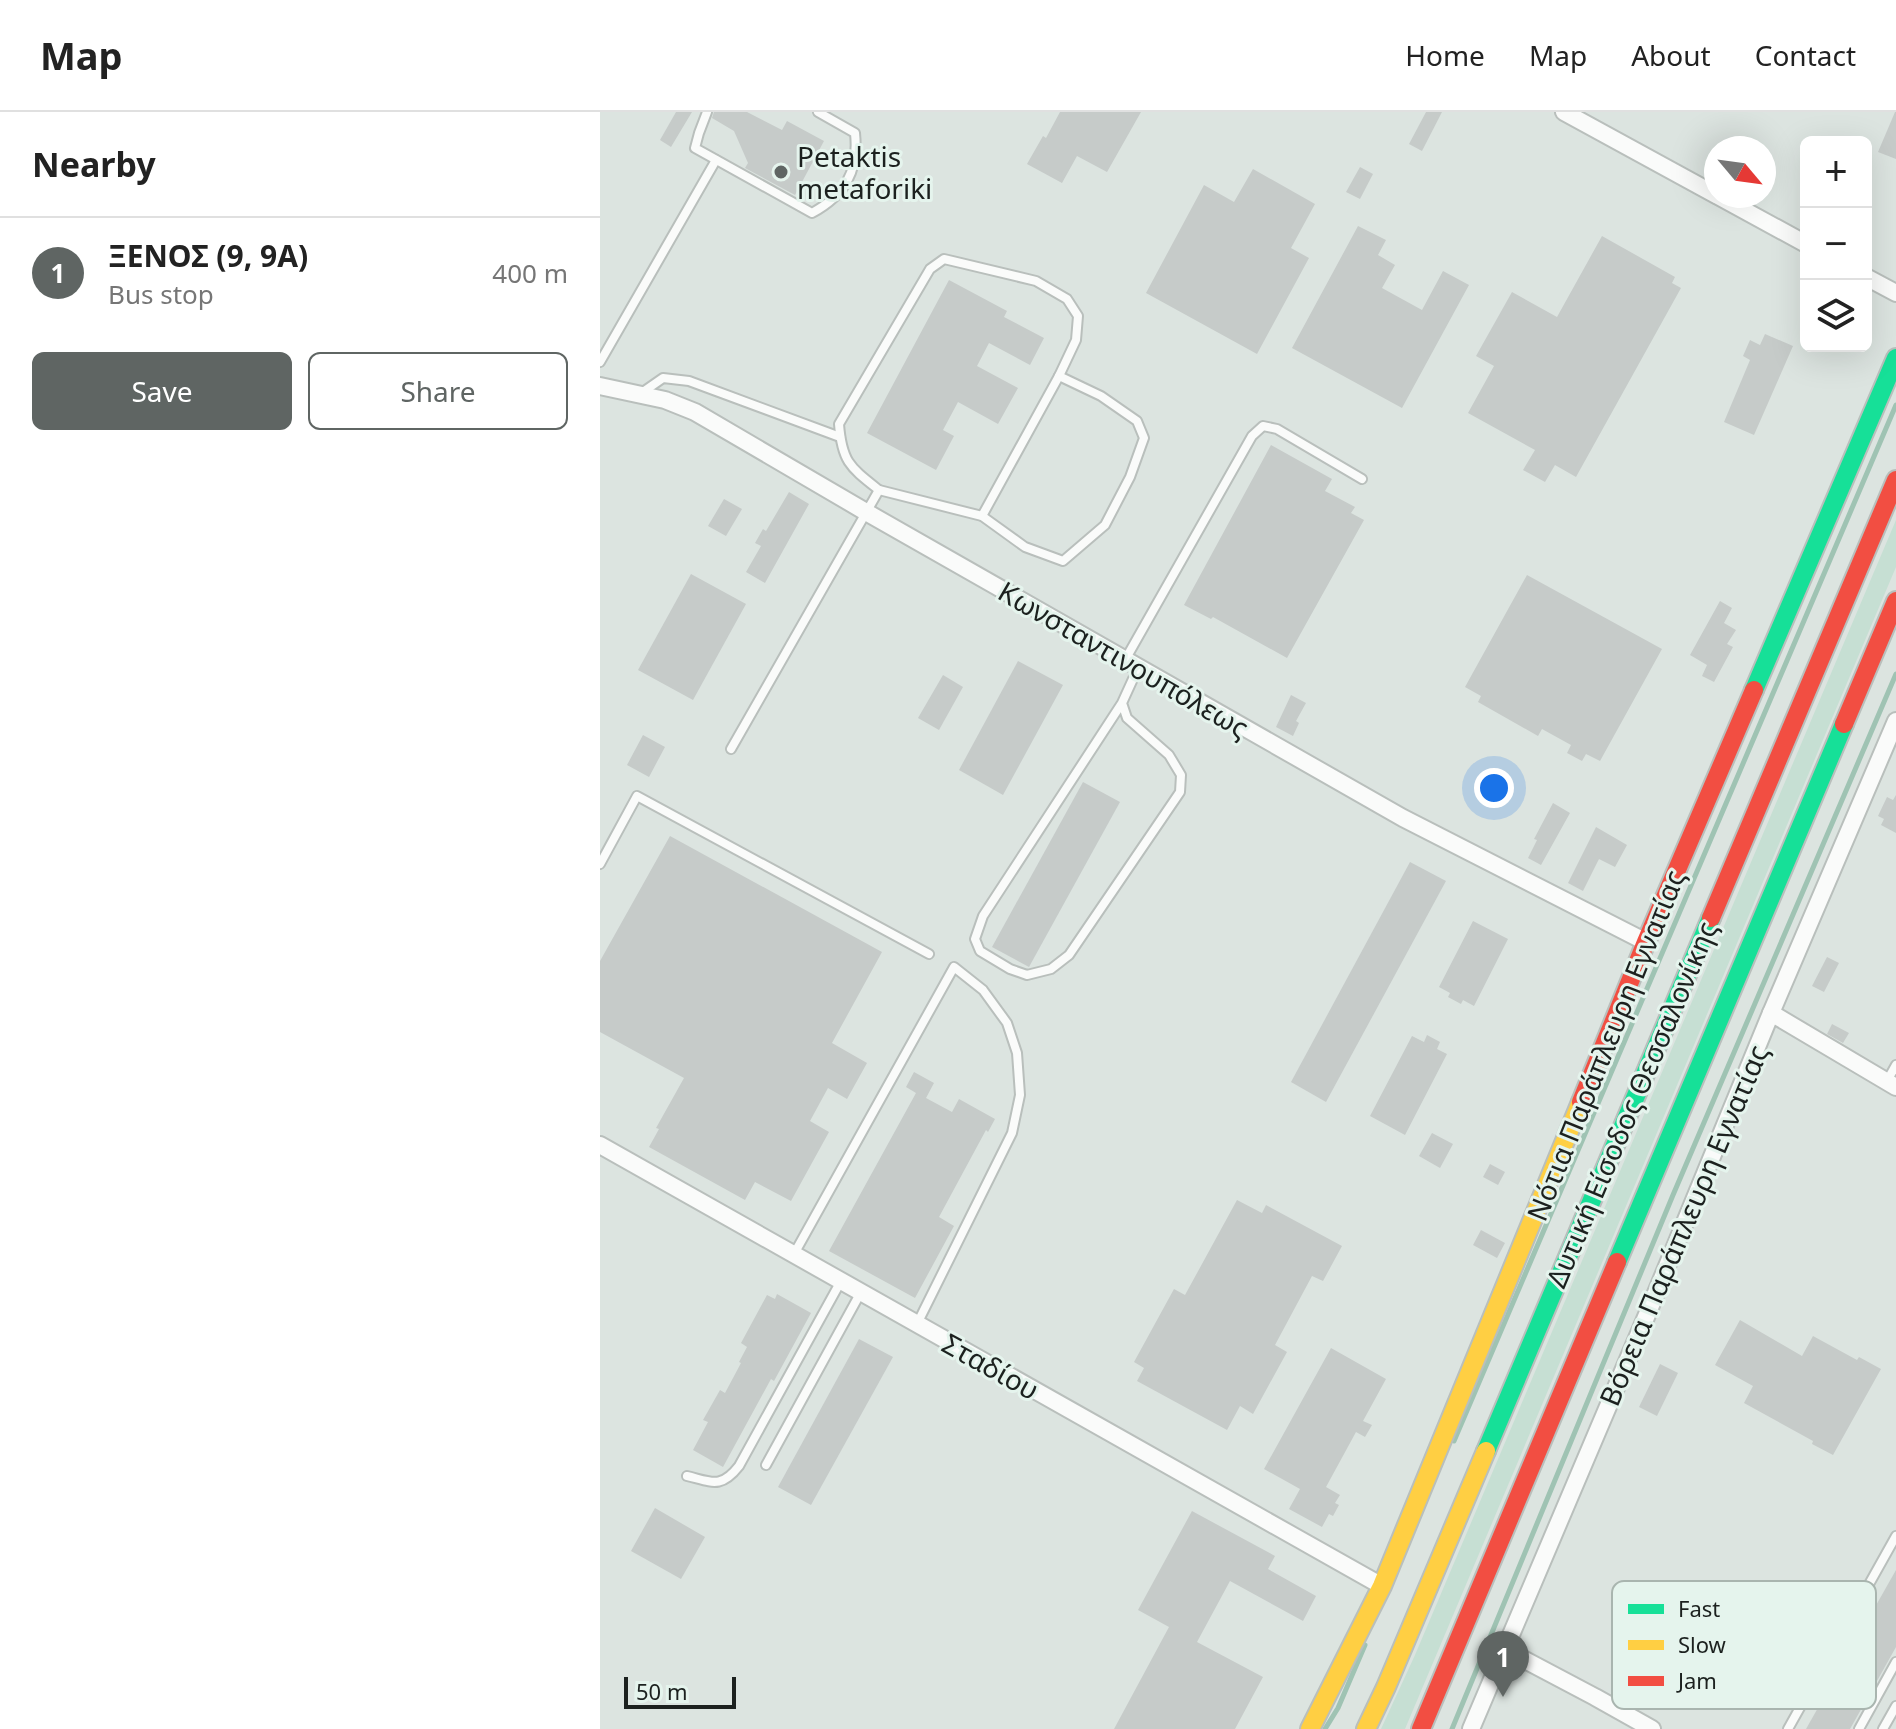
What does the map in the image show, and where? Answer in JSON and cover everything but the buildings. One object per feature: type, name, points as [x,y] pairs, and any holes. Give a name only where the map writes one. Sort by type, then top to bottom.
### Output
[{"type":"main road","name":"Νότια Παράπλευρη Εγνατίας","points":[[1310,1729],[1382,1586],[1646,942],[1896,358]]},
{"type":"main road","name":"Δυτική Είσοδος Θεσσαλονίκης","points":[[1366,1729],[1896,480]]},
{"type":"main road","name":"Δυτική Είσοδος Θεσσαλονίκης","points":[[1421,1729],[1896,601]]},
{"type":"street","points":[[1564,112],[1704,188]]},
{"type":"street","points":[[1741,208],[1800,241]]},
{"type":"street","points":[[1872,280],[1896,293]]},
{"type":"street","name":"Κωνσταντινουπόλεως","points":[[600,386],[676,403],[695,412],[1403,818],[1646,942]]},
{"type":"street","name":"Βόρεια Παράπλευρη Εγνατίας","points":[[1471,1729],[1896,721]]},
{"type":"street","points":[[1771,1013],[1891,1084]]},
{"type":"street","name":"Σταδίου","points":[[600,1145],[1382,1586]]},
{"type":"street","points":[[1504,1649],[1612,1707]]},
{"type":"street","points":[[1616,1709],[1652,1729]]},
{"type":"lane","points":[[707,112],[695,148],[812,213],[841,191],[856,158],[855,133],[818,112]]},
{"type":"lane","points":[[600,362],[716,160]]},
{"type":"lane","points":[[982,516],[1076,340],[1078,316],[1067,299],[1036,281],[944,259],[930,269],[839,424],[840,445],[851,467],[879,490],[982,516],[1025,547],[1063,561],[1105,525],[1130,477],[1144,438],[1137,421],[1101,396],[1059,376]]},
{"type":"lane","points":[[640,394],[663,378],[689,381],[840,437]]},
{"type":"lane","points":[[1122,703],[1127,718],[1169,755],[1181,775],[1180,792],[1069,955],[1051,969],[1027,975],[1010,969],[980,951],[975,939],[983,916],[1122,703],[1132,664],[1252,436],[1263,426],[1277,429],[1362,479]]},
{"type":"lane","points":[[731,749],[879,490]]},
{"type":"lane","points":[[600,864],[637,796],[929,954]]},
{"type":"lane","points":[[793,1254],[954,967],[983,990],[1007,1023],[1017,1053],[1020,1095],[1012,1133],[917,1324]]},
{"type":"lane","points":[[1891,1084],[1896,1065]]},
{"type":"lane","points":[[687,1476],[715,1483],[723,1481],[739,1466],[841,1281]]},
{"type":"lane","points":[[766,1465],[861,1292]]},
{"type":"lane","points":[[1871,1581],[1896,1536]]},
{"type":"lane","points":[[1876,1698],[1896,1662]]},
{"type":"lane","points":[[1883,1729],[1896,1706]]},
{"type":"lane","points":[[1788,1729],[1799,1709]]},
{"type":"lane","points":[[1859,1729],[1870,1709]]},
{"type":"green space","points":[[1896,520],[1896,567],[1405,1729],[1381,1729],[1415,1655]]},
{"type":"waterway","points":[[1454,1441],[1896,405]]},
{"type":"waterway","points":[[1452,1729],[1673,1195],[1896,674]]},
{"type":"waterway","points":[[1325,1729],[1338,1708],[1365,1645]]},
{"type":"traffic: fast","points":[[1754,690],[1896,358]]},
{"type":"traffic: fast","points":[[1617,1262],[1844,724]]},
{"type":"traffic: fast","points":[[1486,1451],[1711,918]]},
{"type":"traffic: slow","points":[[1310,1729],[1382,1586],[1581,1102]]},
{"type":"traffic: slow","points":[[1366,1729],[1486,1451]]},
{"type":"traffic: jam","points":[[1711,918],[1896,480]]},
{"type":"traffic: jam","points":[[1844,724],[1896,601]]},
{"type":"traffic: jam","points":[[1581,1102],[1754,690]]},
{"type":"traffic: jam","points":[[1421,1729],[1617,1262]]},
{"type":"place","name":"Petaktis metaforiki","points":[[781,172]]},
{"type":"place","name":"ΞΕΝΟΣ (9, 9Α)","points":[[1503,1697]]}]
